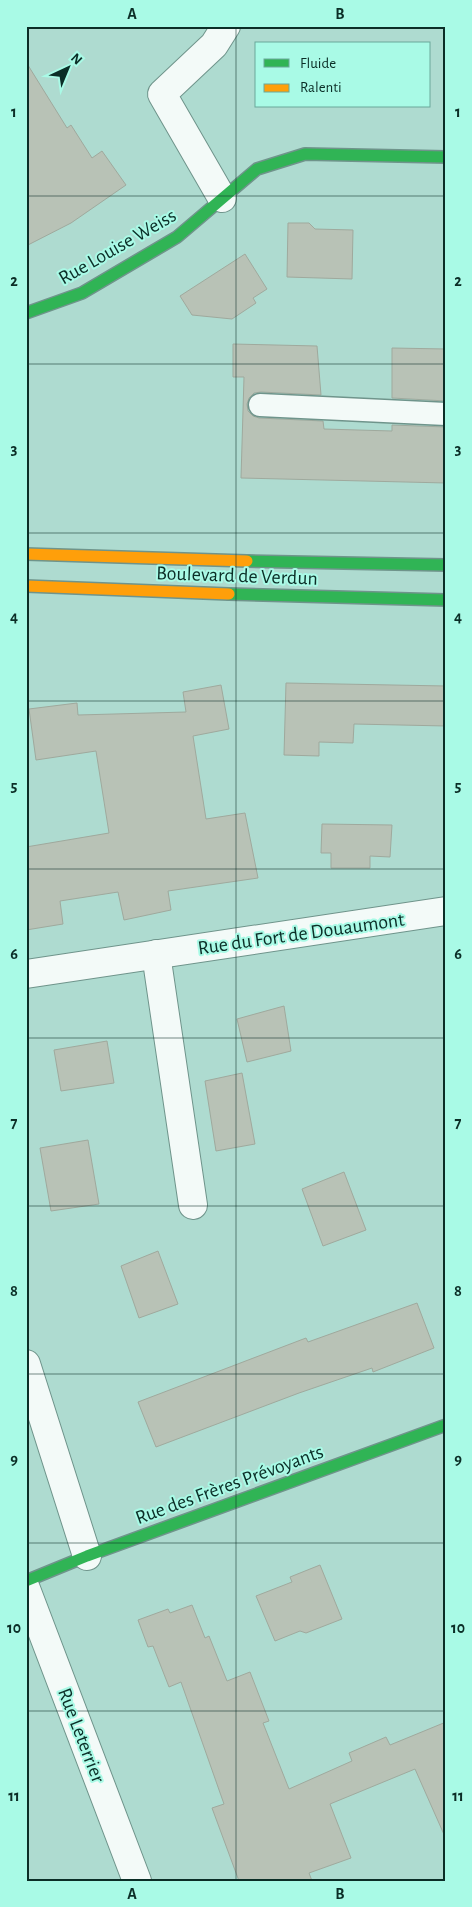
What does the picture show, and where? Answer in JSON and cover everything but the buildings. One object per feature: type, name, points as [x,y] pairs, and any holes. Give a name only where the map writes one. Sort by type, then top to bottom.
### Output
[{"type":"street","points":[[222,198],[162,94],[214,45],[226,26]]},
{"type":"street","name":"Rue Louise Weiss","points":[[26,313],[82,293],[177,237],[257,168],[305,154],[446,157]]},
{"type":"street","name":"Boulevard de Verdun","points":[[26,554],[197,560],[446,565]]},
{"type":"street","name":"Boulevard de Verdun","points":[[26,586],[201,594],[446,600]]},
{"type":"street","name":"Rue du Fort de Douaumont","points":[[26,974],[446,911]]},
{"type":"street","points":[[156,954],[193,1205]]},
{"type":"street","points":[[26,1364],[87,1556]]},
{"type":"street","name":"Rue des Frères Prévoyants","points":[[26,1581],[87,1556],[446,1425]]},
{"type":"street","name":"Rue Leterrier","points":[[26,1589],[137,1881]]},
{"type":"lane","points":[[260,405],[446,414]]},
{"type":"traffic: fast","points":[[26,313],[82,293],[177,237],[257,169],[305,154],[446,157]]},
{"type":"traffic: fast","points":[[247,561],[446,565]]},
{"type":"traffic: fast","points":[[229,594],[446,600]]},
{"type":"traffic: fast","points":[[26,1581],[87,1556],[446,1425]]},
{"type":"traffic: slow","points":[[26,554],[247,561]]},
{"type":"traffic: slow","points":[[26,586],[229,594]]}]
